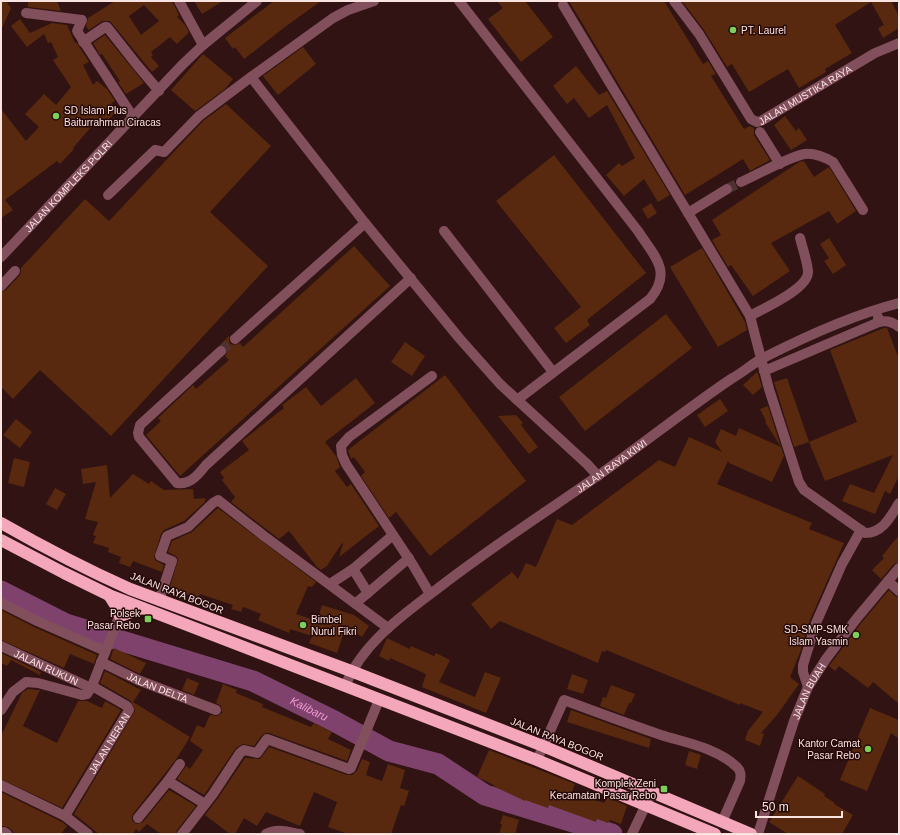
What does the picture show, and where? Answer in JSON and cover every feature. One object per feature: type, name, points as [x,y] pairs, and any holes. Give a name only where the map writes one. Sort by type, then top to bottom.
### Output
[{"type":"highway","name":"JALAN RAYA BOGOR","points":[[1,523],[52,552],[130,589],[351,671],[543,746],[751,834]]},
{"type":"highway","points":[[1,540],[64,573],[125,602],[537,760],[646,804],[715,834]]},
{"type":"highway","points":[[109,595],[120,616],[142,608]]},
{"type":"street","points":[[180,1],[203,45]]},
{"type":"street","name":"JALAN KOMPLEKS POLRI","points":[[1,256],[203,45],[257,1]]},
{"type":"street","points":[[108,195],[155,150],[164,152],[199,116],[251,77],[333,18],[348,10],[374,1]]},
{"type":"street","points":[[459,1],[638,231],[660,266],[660,278],[656,292],[650,299],[517,400]]},
{"type":"street","name":"JALAN MUSTIKA RAYA","points":[[674,1],[699,34],[751,119],[757,122],[875,54],[899,43]]},
{"type":"street","points":[[563,5],[750,316],[764,371],[799,482],[804,490],[865,533],[870,533],[881,528],[899,503]]},
{"type":"street","points":[[26,13],[81,19],[82,21],[78,26],[77,32],[133,117]]},
{"type":"street","points":[[83,42],[107,27],[159,91]]},
{"type":"street","points":[[251,77],[365,223],[460,339],[500,384],[587,464],[598,476]]},
{"type":"street","points":[[760,132],[780,164]]},
{"type":"street","points":[[741,182],[797,156],[808,154],[833,162],[863,210]]},
{"type":"street","points":[[688,213],[727,190]]},
{"type":"street","points":[[235,339],[365,223]]},
{"type":"street","points":[[444,231],[554,372]]},
{"type":"street","points":[[750,316],[798,289],[807,278],[808,272],[800,238]]},
{"type":"street","points":[[1,286],[15,271]]},
{"type":"street","points":[[221,351],[140,425],[138,433],[139,437],[177,483],[184,484],[189,482],[199,474],[206,465],[411,278]]},
{"type":"street","name":"JALAN RAYA KIWI","points":[[351,671],[388,628],[430,594],[476,559],[598,476],[712,392],[761,359],[825,329],[875,309],[899,303]]},
{"type":"street","points":[[875,309],[880,322]]},
{"type":"street","points":[[764,371],[880,322],[890,322],[899,327]]},
{"type":"street","points":[[430,594],[346,464],[342,455],[341,446],[348,437],[432,376]]},
{"type":"street","points":[[159,600],[172,561],[160,556],[167,536],[188,527],[217,500],[388,628]]},
{"type":"street","points":[[808,687],[802,672],[816,623],[842,564],[861,530]]},
{"type":"street","points":[[330,584],[353,569],[393,535]]},
{"type":"street","points":[[356,603],[408,558]]},
{"type":"street","name":"JALAN BUAH","points":[[758,834],[794,721],[808,687],[826,658],[899,568]]},
{"type":"street","points":[[353,569],[368,593]]},
{"type":"street","points":[[888,580],[899,591]]},
{"type":"street","points":[[1,710],[13,692],[26,682],[38,683],[82,695],[87,694],[115,629],[130,589]]},
{"type":"street","points":[[1,603],[44,624],[107,647]]},
{"type":"street","name":"JALAN RUKUN","points":[[1,646],[91,687]]},
{"type":"street","name":"JALAN DELTA","points":[[101,662],[138,680],[216,710]]},
{"type":"street","points":[[345,686],[351,671]]},
{"type":"street","name":"JALAN NERAN","points":[[65,816],[129,710],[127,706],[91,687]]},
{"type":"street","points":[[182,834],[205,804],[240,752],[244,750],[257,753],[267,739],[349,769],[352,768],[366,729],[379,700]]},
{"type":"street","points":[[537,760],[564,700],[661,735],[710,750],[738,768],[741,774],[740,781],[722,822]]},
{"type":"street","points":[[138,818],[180,764]]},
{"type":"street","points":[[168,781],[205,804]]},
{"type":"street","points":[[1,785],[65,816],[88,834]]},
{"type":"street","points":[[632,833],[652,792]]},
{"type":"street","points":[[266,834],[273,831],[283,830],[300,834]]},
{"type":"street","points":[[1,833],[4,832],[7,834]]},
{"type":"building","points":[[1,1],[6,1],[11,8],[1,30]]},
{"type":"building","points":[[28,1],[57,1],[61,11],[28,7]]},
{"type":"building","points":[[115,1],[172,1],[179,15],[177,17],[185,25],[189,32],[177,44],[170,37],[151,52],[153,55],[151,57],[159,66],[152,72],[110,21],[102,21],[89,30],[86,26],[88,18]],"holes":[[[144,5],[159,21],[141,35],[129,16]]]},
{"type":"building","points":[[194,1],[223,1],[202,14]]},
{"type":"building","points":[[274,1],[321,1],[244,59],[235,47],[233,49],[225,38]]},
{"type":"building","points":[[497,1],[525,1],[553,37],[521,62],[488,19],[503,8]]},
{"type":"building","points":[[569,1],[664,1],[703,64],[708,61],[716,74],[711,76],[744,129],[750,126],[754,128],[754,135],[770,160],[750,171],[743,159],[685,195]]},
{"type":"building","points":[[682,1],[891,1],[899,16],[899,28],[883,38],[878,28],[884,25],[871,2],[835,25],[852,53],[825,69],[826,72],[799,88],[788,69],[749,92],[732,64],[727,67],[704,30]]},
{"type":"building","points":[[20,19],[30,33],[52,23],[67,25],[75,43],[76,42],[89,62],[83,65],[93,85],[97,81],[107,89],[115,101],[111,103],[118,109],[103,126],[97,120],[60,164],[57,161],[5,200],[13,210],[1,218],[1,109],[26,141],[39,127],[25,114],[44,94],[56,105],[71,87],[53,60],[58,57],[51,42],[48,43],[44,34],[27,47],[11,26]]},
{"type":"building","points":[[105,35],[144,83],[126,94],[118,82],[120,81],[102,54],[100,55],[93,43]]},
{"type":"building","points":[[303,47],[316,64],[278,95],[263,76]]},
{"type":"building","points":[[203,54],[233,79],[225,89],[195,111],[171,90]]},
{"type":"building","points":[[576,66],[599,95],[607,91],[670,195],[658,202],[644,179],[624,196],[606,175],[619,163],[622,166],[635,158],[607,105],[589,118],[574,98],[567,104],[553,86]]},
{"type":"building","points":[[226,104],[271,146],[210,212],[268,266],[111,436],[40,370],[13,399],[1,387],[1,292],[6,290],[20,275],[21,268],[85,199],[109,221],[203,121]]},
{"type":"building","points":[[785,116],[796,131],[799,128],[807,140],[791,150],[774,125]]},
{"type":"building","points":[[554,155],[646,273],[587,320],[590,325],[566,343],[554,328],[581,307],[496,201]]},
{"type":"building","points":[[804,161],[814,177],[829,167],[856,211],[837,224],[829,211],[771,243],[790,271],[753,296],[731,265],[728,267],[712,240],[721,235],[712,220],[799,162]]},
{"type":"building","points":[[651,203],[657,213],[648,219],[642,209]]},
{"type":"building","points":[[829,238],[846,265],[833,274],[824,261],[829,258],[820,244]]},
{"type":"building","points":[[354,246],[390,286],[180,476],[146,435],[161,421],[158,418],[193,385],[196,389],[229,360],[225,356],[227,353],[226,347],[220,345],[229,336],[230,344],[236,345],[240,343],[243,347]]},
{"type":"building","points":[[702,248],[745,322],[747,330],[718,347],[670,267]]},
{"type":"building","points":[[666,314],[692,348],[585,431],[559,397]]},
{"type":"building","points":[[887,328],[899,359],[899,476],[890,494],[885,491],[875,514],[842,501],[850,484],[874,493],[893,455],[825,481],[809,442],[857,422],[830,350]]},
{"type":"building","points":[[405,342],[425,356],[412,376],[391,362]]},
{"type":"building","points":[[757,372],[762,387],[753,395],[743,385]]},
{"type":"building","points":[[445,375],[526,481],[430,556],[396,512],[389,518],[361,476],[365,472],[354,457],[351,459],[348,450]]},
{"type":"building","points":[[356,378],[375,403],[325,442],[336,456],[340,467],[335,471],[347,487],[351,484],[379,526],[339,557],[342,543],[327,566],[321,570],[289,531],[279,539],[231,502],[235,497],[222,480],[224,478],[220,472],[249,450],[242,441],[284,408],[282,405],[306,387],[321,406]]},
{"type":"building","points":[[787,378],[809,442],[794,447],[774,382]]},
{"type":"building","points":[[720,399],[728,411],[705,427],[697,415]]},
{"type":"building","points":[[768,406],[781,447],[765,422],[766,421],[760,409]]},
{"type":"building","points":[[516,415],[523,423],[521,425],[538,447],[529,454],[498,416]]},
{"type":"building","points":[[16,419],[32,432],[20,448],[3,435]]},
{"type":"building","points":[[739,428],[781,447],[784,456],[772,482],[729,463],[728,461],[717,484],[812,523],[809,529],[844,543],[810,620],[801,650],[790,677],[799,684],[777,715],[761,733],[764,734],[760,746],[745,740],[748,731],[763,712],[740,703],[740,705],[606,650],[605,652],[602,651],[598,663],[500,621],[491,629],[471,604],[512,572],[518,579],[526,563],[536,567],[557,519],[572,525],[659,460],[675,467],[689,437],[722,452],[715,442],[721,429],[736,436]]},
{"type":"building","points":[[14,458],[30,462],[24,487],[8,483]]},
{"type":"building","points":[[107,465],[110,498],[133,474],[149,484],[151,481],[164,490],[193,489],[194,499],[205,498],[205,502],[184,521],[164,530],[161,534],[154,557],[155,560],[164,565],[162,572],[133,561],[130,567],[119,563],[121,557],[108,552],[109,548],[93,543],[96,536],[93,535],[98,522],[85,519],[96,482],[83,484],[81,469]]},
{"type":"building","points":[[55,488],[66,494],[57,510],[46,504]]},
{"type":"building","points":[[218,508],[316,582],[312,587],[308,586],[296,614],[317,621],[322,605],[354,615],[369,626],[362,637],[346,626],[337,653],[309,643],[312,636],[290,629],[289,633],[258,620],[261,614],[243,607],[241,612],[231,609],[233,605],[200,594],[198,599],[170,587],[178,560],[177,557],[168,552],[172,541],[192,532]]},
{"type":"building","points":[[899,535],[899,562],[894,564],[881,579],[872,570],[884,558],[882,556]]},
{"type":"building","points":[[889,590],[895,596],[899,597],[899,704],[873,682],[868,688],[839,666],[835,671],[829,666],[862,622]]},
{"type":"building","points":[[1,610],[34,627],[97,655],[94,664],[70,654],[64,668],[1,640]]},
{"type":"building","points":[[387,638],[410,649],[411,646],[434,656],[436,653],[450,660],[439,682],[475,697],[485,672],[501,678],[486,713],[422,687],[426,674],[390,658],[389,661],[379,656]]},
{"type":"building","points":[[114,648],[146,663],[140,674],[110,659]]},
{"type":"building","points":[[1,653],[41,672],[40,675],[11,660],[7,666],[1,663]]},
{"type":"building","points":[[105,671],[141,690],[133,702],[190,737],[177,758],[132,817],[132,821],[137,824],[143,822],[169,790],[196,806],[177,830],[176,834],[161,834],[147,824],[139,832],[136,829],[133,834],[99,834],[74,814],[135,711],[131,701],[100,683]]},
{"type":"building","points":[[572,674],[588,680],[583,694],[567,689]]},
{"type":"building","points":[[187,678],[199,683],[194,695],[182,690]]},
{"type":"building","points":[[223,684],[237,690],[236,693],[263,704],[262,707],[311,727],[314,723],[332,732],[328,739],[351,750],[347,761],[266,733],[262,735],[254,746],[243,744],[236,748],[204,795],[177,779],[186,766],[190,769],[203,750],[190,741],[197,725],[204,728],[210,715],[217,716],[222,713],[221,706],[216,703]]},
{"type":"building","points":[[611,685],[635,694],[624,715],[600,706],[603,697],[606,698]]},
{"type":"building","points":[[28,689],[40,690],[23,726],[57,743],[78,701],[87,701],[102,708],[105,701],[121,710],[62,808],[1,779],[1,736],[22,693]]},
{"type":"building","name":"Kantor Camat Pasar Rebo","points":[[870,708],[899,720],[899,739],[891,733],[867,791],[840,780]]},
{"type":"building","points":[[571,710],[651,739],[649,748],[567,722]]},
{"type":"building","points":[[269,747],[347,775],[352,775],[357,771],[362,759],[370,762],[366,775],[382,781],[388,764],[405,770],[400,788],[409,791],[404,806],[401,805],[391,834],[348,834],[328,827],[337,802],[314,792],[300,826],[266,812],[257,826],[244,818],[235,834],[230,834],[205,815],[245,758],[260,759]]},
{"type":"building","points":[[489,750],[575,784],[572,792],[604,803],[607,797],[627,806],[621,824],[610,820],[608,823],[597,819],[596,822],[549,805],[548,808],[525,801],[493,786],[494,785],[477,777]]},
{"type":"building","points":[[689,751],[701,755],[697,769],[685,765]]},
{"type":"building","points":[[798,776],[825,794],[824,796],[835,803],[834,804],[853,815],[842,834],[788,834],[769,822]]},
{"type":"building","points":[[1,792],[62,822],[67,826],[61,834],[13,834],[13,831],[8,827],[1,826]]},
{"type":"building","points":[[503,815],[519,820],[515,834],[499,834]]},
{"type":"waterway","name":"Kalibaru","points":[[1,591],[66,624],[253,681],[334,721],[389,751],[438,764],[485,795],[612,834]]},
{"type":"tunnel","points":[[727,189],[741,182]]},
{"type":"tunnel","points":[[221,351],[235,339]]},
{"type":"place","name":"PT. Laurel","points":[[733,30]]},
{"type":"place","name":"SD Islam Plus Baiturrahman Ciracas","points":[[56,116]]},
{"type":"place","name":"Polsek Pasar Rebo","points":[[148,619]]},
{"type":"place","name":"Bimbel Nurul Fikri","points":[[303,625]]},
{"type":"place","name":"SD-SMP-SMK Islam Yasmin","points":[[856,635]]},
{"type":"place","name":"Kantor Camat Pasar Rebo","points":[[868,749]]},
{"type":"place","name":"Komplek Zeni Kecamatan Pasar Rebo","points":[[664,789]]}]
